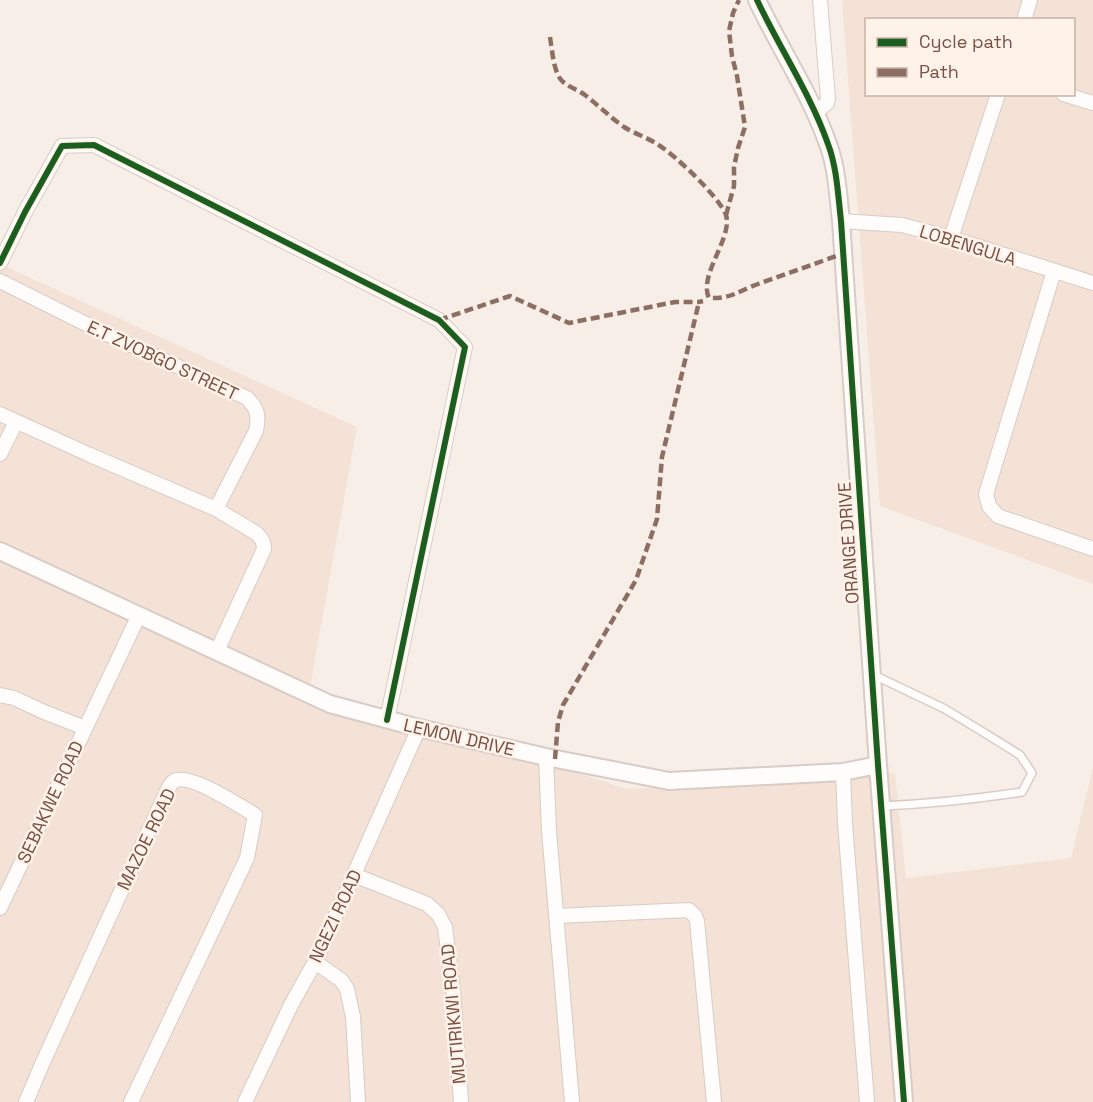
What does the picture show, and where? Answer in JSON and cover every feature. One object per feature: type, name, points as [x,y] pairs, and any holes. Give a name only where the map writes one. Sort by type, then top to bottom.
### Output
[{"type":"street","name":"ORANGE DRIVE","points":[[756,0],[816,112],[829,145],[837,179],[904,1102]]},
{"type":"street","points":[[816,112],[827,103],[828,99],[820,0]]},
{"type":"street","points":[[1025,18],[1030,0]]},
{"type":"street","points":[[951,238],[997,96]]},
{"type":"street","points":[[1070,96],[1093,103]]},
{"type":"street","points":[[0,263],[62,146],[94,145],[439,320],[465,347],[387,720]]},
{"type":"street","name":"LOBENGULA","points":[[841,220],[902,225],[1093,283]]},
{"type":"street","points":[[1054,271],[986,494],[989,506],[998,516],[1093,549]]},
{"type":"street","name":"E.T ZVOBGO STREET","points":[[0,281],[100,331],[247,398],[257,412],[256,430],[216,509]]},
{"type":"street","points":[[0,414],[216,509],[256,533],[264,544],[264,549],[217,651]]},
{"type":"street","points":[[0,454],[16,422]]},
{"type":"street","name":"LEMON DRIVE","points":[[0,551],[330,704],[387,720],[546,757],[669,781],[843,772],[878,765]]},
{"type":"street","name":"SEBAKWE ROAD","points":[[0,908],[139,615]]},
{"type":"street","name":"SEBAKWE ROAD","points":[[0,695],[14,698],[85,728]]},
{"type":"street","name":"NGEZI ROAD","points":[[245,1102],[291,1005],[315,962],[420,728]]},
{"type":"street","points":[[546,757],[549,831],[572,1102]]},
{"type":"street","points":[[843,772],[867,1102]]},
{"type":"street","name":"MAZOE ROAD","points":[[26,1102],[166,793],[175,781],[187,780],[207,787],[255,815],[251,841],[242,869],[130,1102]]},
{"type":"street","name":"MUTIRIKWI ROAD","points":[[354,875],[427,904],[443,920],[453,990],[461,1102]]},
{"type":"street","points":[[556,916],[689,910],[695,916],[714,1102]]},
{"type":"street","points":[[315,962],[341,980],[347,989],[353,1017],[358,1102]]},
{"type":"lane","points":[[872,674],[945,709],[993,738],[1020,755],[1032,773],[1022,792],[942,802],[882,806]]},
{"type":"shaded area","points":[[842,0],[1093,0],[1093,584],[880,506]]},
{"type":"shaded area","points":[[0,264],[357,427],[310,687],[627,789],[895,773],[906,878],[1071,858],[1093,767],[1093,1102],[0,1102]]},
{"type":"marked path","points":[[726,215],[734,186],[734,167],[738,148],[745,127],[729,31],[739,0]]},
{"type":"marked path","points":[[550,37],[555,68],[561,80],[585,95],[624,127],[667,151],[697,178],[722,208],[727,224],[708,279],[709,298],[729,296],[842,254]]},
{"type":"marked path","points":[[439,320],[510,296],[569,323],[675,302],[703,301]]},
{"type":"marked path","points":[[555,759],[558,722],[563,705],[636,580],[657,519],[662,457],[699,302]]},
{"type":"cycle path","points":[[757,0],[821,126],[831,153],[837,182],[904,1102]]},
{"type":"cycle path","points":[[0,263],[62,146],[94,145],[439,320],[465,347],[387,720]]}]
